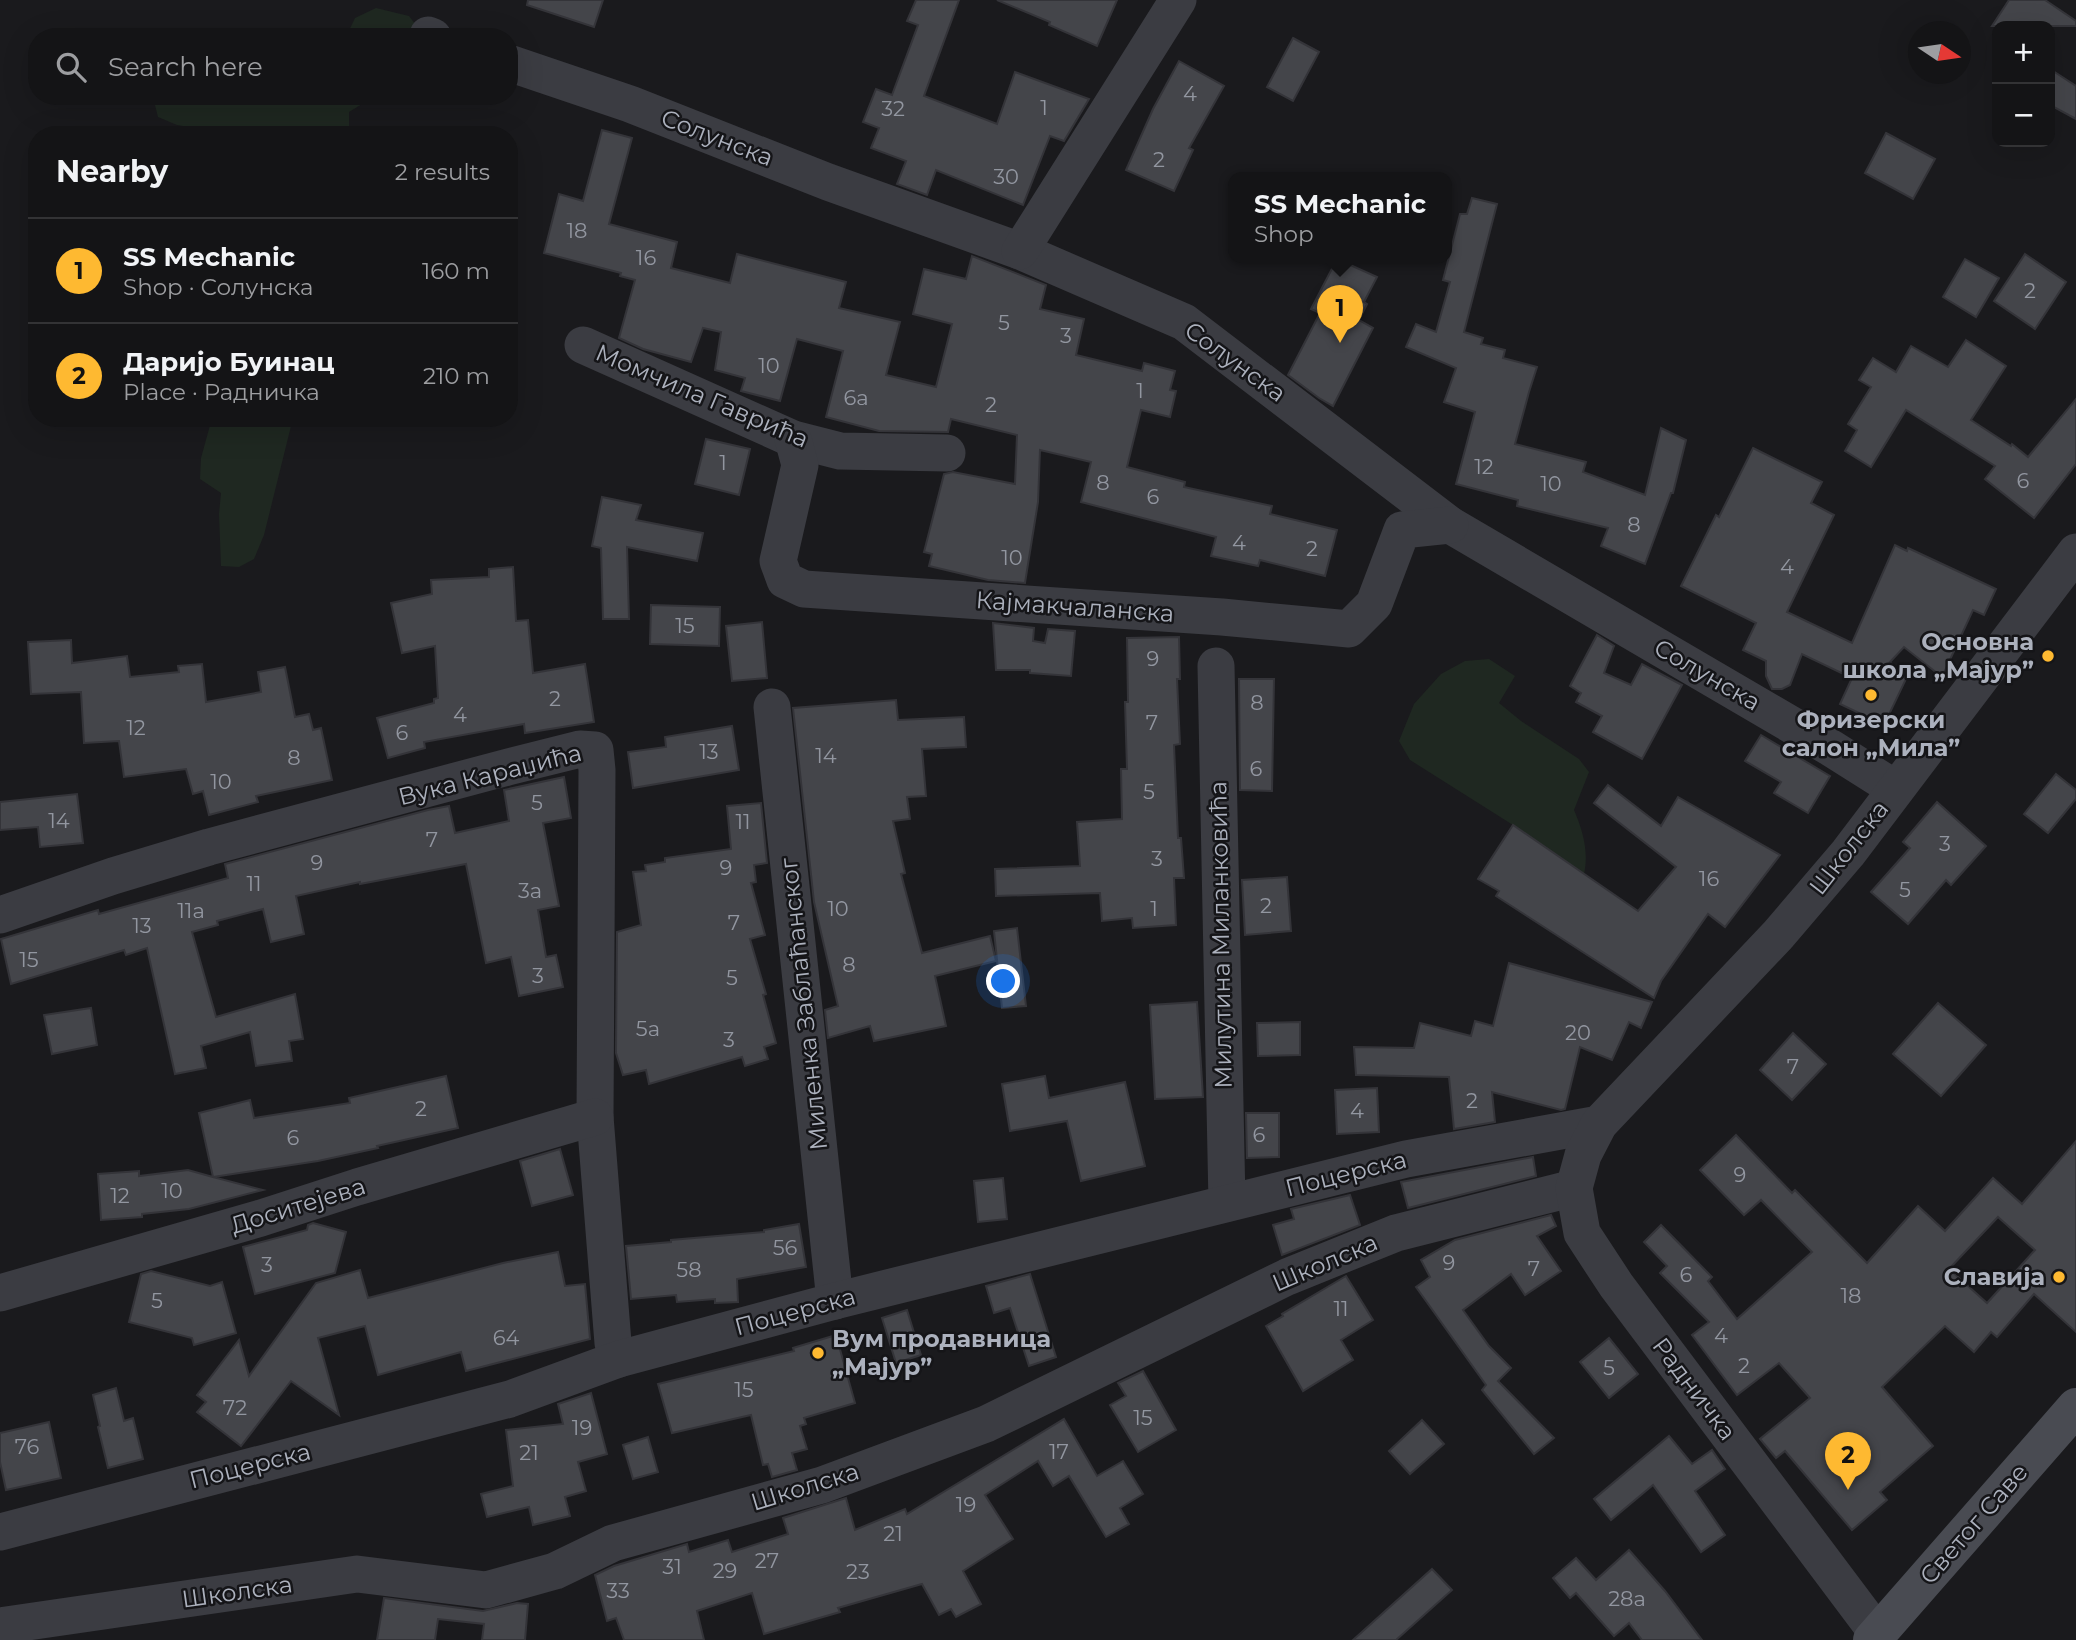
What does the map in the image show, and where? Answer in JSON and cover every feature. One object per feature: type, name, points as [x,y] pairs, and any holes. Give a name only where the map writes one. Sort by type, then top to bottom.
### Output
[{"type":"street","points":[[1020,251],[1178,0]]},
{"type":"street","name":"Солунска","points":[[518,66],[630,104],[828,181],[1020,251],[1184,322],[1450,525],[1831,748],[1896,789]]},
{"type":"street","name":"Момчила Гаврића","points":[[583,345],[793,439],[840,451],[947,453]]},
{"type":"street","name":"Кајмакчаланска","points":[[793,439],[800,465],[778,561],[785,580],[804,589],[1222,617],[1349,629],[1374,604],[1402,530],[1450,525]]},
{"type":"street","name":"Школска","points":[[1599,1124],[1778,935],[1848,853],[2076,552]]},
{"type":"street","name":"Милутина Миланковића","points":[[1216,666],[1227,1203]]},
{"type":"street","name":"Миленка Заблаћанског","points":[[772,707],[835,1301]]},
{"type":"street","name":"Вука Караџића","points":[[0,915],[113,876],[209,847],[532,761],[580,749],[595,750],[595,1117],[613,1343],[619,1359]]},
{"type":"street","name":"Доситејева","points":[[0,1293],[261,1219],[357,1187],[595,1117]]},
{"type":"street","name":"Поцерска","points":[[0,1532],[510,1399],[619,1359],[835,1301],[1406,1159],[1599,1124]]},
{"type":"street","name":"Радничка","points":[[1599,1124],[1583,1155],[1574,1188],[1582,1233],[1616,1284],[1875,1637]]},
{"type":"street","name":"Школска","points":[[0,1626],[357,1574],[486,1590],[555,1571],[613,1544],[822,1485],[986,1424],[1287,1277],[1396,1233],[1574,1188]]},
{"type":"street","name":"Светог Саве","points":[[1875,1637],[2076,1407]]},
{"type":"shaded area","points":[[376,8],[409,16],[418,28],[350,28],[355,18]]},
{"type":"shaded area","points":[[155,105],[360,105],[349,112],[349,126],[183,126],[158,117]]},
{"type":"shaded area","points":[[210,427],[291,427],[264,535],[254,559],[239,567],[221,566],[221,493],[200,479],[201,458]]},
{"type":"shaded area","points":[[1489,659],[1515,676],[1499,703],[1521,721],[1579,759],[1589,772],[1574,810],[1584,842],[1584,874],[1410,760],[1399,741],[1414,704],[1441,674],[1465,661]]},
{"type":"building","points":[[528,0],[603,0],[594,27],[527,5]]},
{"type":"building","points":[[916,0],[959,0],[924,96],[997,124],[1015,72],[1089,99],[1064,141],[1050,136],[1023,205],[936,170],[927,195],[897,184],[906,161],[871,148],[879,128],[863,122],[876,89],[892,95],[918,25],[907,21]]},
{"type":"building","points":[[997,0],[1117,0],[1097,46],[1049,25],[1050,22]]},
{"type":"building","points":[[2009,0],[2045,0],[2076,21],[2076,26],[2055,26],[2055,21],[1995,21]]},
{"type":"building","points":[[1293,38],[1319,52],[1293,101],[1267,87]]},
{"type":"building","points":[[1179,61],[1224,86],[1189,148],[1193,150],[1174,191],[1126,170],[1153,109]]},
{"type":"building","points":[[2055,72],[2076,86],[2076,119],[2055,108]]},
{"type":"building","points":[[602,130],[632,138],[609,224],[677,242],[671,268],[730,283],[737,254],[846,282],[839,308],[900,322],[886,375],[936,387],[952,324],[913,314],[924,269],[966,279],[972,256],[1046,285],[1040,309],[1084,319],[1076,355],[1142,371],[1144,363],[1175,371],[1170,390],[1176,391],[1170,417],[1141,410],[1127,467],[1185,482],[1184,487],[1272,506],[1270,514],[1337,530],[1325,576],[1260,560],[1258,566],[1211,556],[1216,537],[1081,502],[1091,462],[1040,450],[1038,502],[1025,583],[988,580],[929,566],[932,554],[924,552],[944,474],[953,472],[1015,484],[1017,435],[951,419],[948,432],[879,431],[826,417],[843,351],[797,339],[780,401],[741,391],[745,378],[715,370],[721,332],[703,328],[691,362],[643,349],[619,338],[635,280],[620,276],[621,273],[544,253],[559,194],[583,201]]},
{"type":"building","points":[[1886,133],[1935,159],[1913,199],[1865,173]]},
{"type":"building","points":[[1472,198],[1497,204],[1464,332],[1483,338],[1481,344],[1505,350],[1503,358],[1537,367],[1515,444],[1586,462],[1583,472],[1645,495],[1661,428],[1686,440],[1673,493],[1645,564],[1601,546],[1608,528],[1517,506],[1518,500],[1456,484],[1475,412],[1444,402],[1456,368],[1406,347],[1416,324],[1436,332],[1450,282],[1443,280],[1447,263],[1452,263],[1452,245],[1460,214],[1467,214]]},
{"type":"building","points":[[2025,254],[2066,282],[2035,329],[1994,301]]},
{"type":"building","points":[[1965,259],[1999,278],[1976,317],[1943,297]]},
{"type":"building","points":[[1335,263],[1346,263],[1377,277],[1364,302],[1367,304],[1359,320],[1373,328],[1333,406],[1288,375],[1320,313],[1311,309]]},
{"type":"building","points":[[1966,340],[2006,366],[1971,420],[2011,446],[2012,444],[2028,457],[2076,399],[2076,464],[2034,518],[1985,479],[1995,466],[1906,410],[1871,467],[1845,451],[1857,430],[1848,424],[1871,387],[1859,380],[1873,358],[1896,372],[1911,346],[1948,367]]},
{"type":"building","points":[[706,439],[750,449],[739,495],[695,484]]},
{"type":"building","points":[[1753,448],[1822,482],[1811,503],[1834,515],[1787,612],[1852,643],[1895,545],[1907,551],[1908,548],[1996,589],[1984,615],[1973,610],[1942,677],[1904,647],[1890,662],[1906,679],[1884,725],[1840,704],[1852,678],[1802,654],[1790,685],[1782,689],[1772,689],[1766,676],[1766,661],[1743,650],[1756,623],[1681,586]]},
{"type":"building","points":[[602,497],[641,505],[636,520],[703,533],[697,561],[627,547],[629,619],[603,619],[601,548],[592,546]]},
{"type":"building","points":[[513,567],[516,621],[528,620],[533,673],[585,664],[594,722],[525,733],[524,724],[424,742],[425,748],[388,758],[377,718],[434,703],[434,699],[438,698],[435,646],[402,653],[391,603],[432,594],[431,580],[489,577],[489,569]]},
{"type":"building","points":[[651,605],[720,607],[719,646],[650,644]]},
{"type":"building","points":[[762,622],[767,678],[732,681],[726,626]]},
{"type":"building","points":[[993,623],[1034,628],[1033,641],[1045,643],[1048,629],[1075,631],[1071,676],[1030,673],[1030,670],[996,670]]},
{"type":"building","points":[[1597,635],[1614,646],[1604,673],[1631,685],[1642,664],[1682,685],[1642,759],[1593,732],[1602,716],[1576,702],[1581,693],[1570,686]]},
{"type":"building","points":[[1179,637],[1180,679],[1177,679],[1180,744],[1174,745],[1178,838],[1181,838],[1184,878],[1174,878],[1176,925],[1133,928],[1132,918],[1102,921],[1100,893],[996,896],[995,869],[1080,866],[1077,822],[1122,819],[1121,769],[1127,769],[1127,638]]},
{"type":"building","points":[[71,640],[72,663],[127,656],[130,677],[179,672],[178,666],[202,664],[206,702],[261,692],[258,672],[285,667],[295,717],[309,714],[313,730],[321,728],[332,780],[256,796],[258,802],[209,815],[203,791],[193,794],[186,769],[124,777],[119,741],[84,743],[81,692],[31,694],[28,642]]},
{"type":"building","points":[[1239,679],[1274,679],[1272,791],[1240,790]]},
{"type":"building","points":[[896,700],[898,720],[964,717],[966,747],[922,749],[926,796],[907,797],[910,819],[893,821],[905,873],[901,874],[922,953],[990,936],[996,961],[935,976],[946,1026],[874,1041],[870,1026],[828,1038],[825,1010],[838,1006],[814,902],[793,708]]},
{"type":"building","points":[[732,726],[739,770],[633,788],[628,752],[666,747],[665,737]]},
{"type":"building","points":[[1761,735],[1830,776],[1808,813],[1774,793],[1781,782],[1745,761]]},
{"type":"building","points":[[2056,774],[2076,790],[2076,799],[2048,833],[2024,814]]},
{"type":"building","points":[[564,777],[571,818],[543,823],[559,906],[538,910],[546,957],[556,955],[563,987],[519,996],[511,957],[486,963],[466,864],[296,896],[304,934],[271,942],[263,909],[217,921],[218,925],[192,932],[216,1017],[295,994],[303,1039],[289,1041],[292,1061],[256,1066],[250,1032],[201,1046],[206,1068],[175,1074],[147,948],[126,955],[124,950],[11,984],[1,939],[98,910],[99,914],[228,878],[225,864],[428,810],[449,806],[455,833],[509,821],[504,790]]},
{"type":"building","points":[[1608,785],[1661,826],[1678,797],[1780,855],[1725,927],[1708,914],[1661,981],[1654,998],[1496,896],[1499,891],[1478,879],[1513,825],[1638,911],[1676,867],[1594,803]]},
{"type":"building","points":[[77,794],[83,843],[40,847],[38,827],[0,830],[0,802]]},
{"type":"building","points":[[1937,802],[1986,846],[1951,885],[1946,880],[1908,924],[1871,892],[1910,848],[1903,842]]},
{"type":"building","points":[[761,803],[767,863],[754,865],[756,882],[751,883],[765,935],[750,939],[766,994],[763,995],[776,1043],[764,1047],[768,1059],[745,1066],[742,1057],[649,1084],[646,1070],[623,1075],[616,1053],[617,932],[641,925],[633,872],[646,871],[645,865],[665,862],[665,858],[731,849],[727,806]]},
{"type":"building","points":[[1287,877],[1291,931],[1245,935],[1242,880]]},
{"type":"building","points":[[1017,928],[1026,1006],[1002,1008],[994,931]]},
{"type":"building","points":[[1509,963],[1652,1002],[1641,1028],[1629,1022],[1612,1060],[1580,1047],[1565,1109],[1492,1092],[1495,1122],[1454,1129],[1449,1077],[1356,1075],[1354,1047],[1414,1048],[1420,1023],[1471,1036],[1475,1021],[1493,1026]]},
{"type":"building","points":[[1197,1002],[1203,1097],[1155,1099],[1150,1005]]},
{"type":"building","points":[[1938,1003],[1986,1045],[1941,1096],[1893,1054]]},
{"type":"building","points":[[91,1008],[97,1045],[52,1054],[44,1015]]},
{"type":"building","points":[[1300,1022],[1300,1055],[1258,1056],[1257,1023]]},
{"type":"building","points":[[1793,1033],[1826,1064],[1792,1100],[1760,1070]]},
{"type":"building","points":[[446,1076],[458,1128],[318,1161],[213,1177],[199,1113],[250,1100],[254,1118],[350,1103],[349,1098]]},
{"type":"building","points":[[1045,1076],[1049,1098],[1125,1082],[1145,1166],[1081,1181],[1067,1121],[1010,1131],[1002,1084]]},
{"type":"building","points":[[1377,1088],[1379,1132],[1337,1134],[1335,1090]]},
{"type":"building","points":[[1246,1113],[1279,1113],[1279,1157],[1247,1158]]},
{"type":"building","points":[[1736,1135],[1792,1193],[1795,1190],[1867,1263],[1918,1206],[1945,1231],[1993,1178],[2022,1204],[2076,1141],[2076,1332],[2034,1294],[1997,1337],[1991,1332],[1974,1352],[1945,1326],[1882,1387],[1933,1446],[1880,1492],[1887,1500],[1852,1530],[1785,1451],[1776,1458],[1760,1439],[1810,1398],[1779,1363],[1737,1395],[1692,1335],[1709,1322],[1660,1273],[1667,1266],[1644,1242],[1661,1225],[1712,1277],[1708,1281],[1737,1319],[1812,1252],[1761,1200],[1744,1215],[1700,1170]],"holes":[[[1998,1217],[2035,1250],[1987,1303],[1949,1269]]]},
{"type":"building","points":[[560,1149],[573,1195],[532,1206],[520,1161]]},
{"type":"building","points":[[1533,1157],[1536,1176],[1408,1208],[1401,1182]]},
{"type":"building","points":[[188,1170],[263,1190],[189,1209],[142,1214],[142,1217],[101,1220],[98,1174],[139,1171],[139,1176]]},
{"type":"building","points":[[1003,1178],[1007,1219],[978,1222],[974,1181]]},
{"type":"building","points":[[1350,1195],[1360,1225],[1282,1255],[1273,1225],[1294,1219],[1291,1209]]},
{"type":"building","points":[[1551,1215],[1556,1226],[1537,1236],[1561,1271],[1525,1295],[1511,1274],[1463,1310],[1489,1346],[1511,1368],[1498,1381],[1554,1438],[1534,1454],[1482,1390],[1486,1385],[1416,1287],[1430,1277],[1421,1260],[1455,1240]]},
{"type":"building","points":[[313,1223],[346,1232],[335,1273],[255,1294],[243,1247],[307,1230],[308,1225]]},
{"type":"building","points":[[799,1224],[806,1267],[737,1279],[738,1302],[715,1303],[715,1299],[677,1302],[676,1295],[631,1299],[626,1246],[764,1232]]},
{"type":"building","points":[[558,1252],[565,1286],[585,1284],[590,1339],[466,1371],[461,1352],[378,1375],[365,1326],[318,1338],[339,1415],[291,1381],[241,1446],[197,1412],[206,1402],[197,1395],[239,1340],[249,1376],[316,1283],[360,1270],[368,1298],[503,1263]]},
{"type":"building","points":[[151,1271],[210,1286],[222,1282],[236,1333],[194,1345],[192,1338],[129,1322],[141,1274]]},
{"type":"building","points":[[1030,1274],[1056,1357],[1029,1366],[1010,1308],[994,1313],[986,1286]]},
{"type":"building","points":[[1346,1276],[1373,1320],[1341,1340],[1353,1360],[1303,1391],[1266,1326]]},
{"type":"building","points":[[907,1310],[921,1355],[896,1363],[882,1318]]},
{"type":"building","points":[[836,1335],[855,1403],[804,1418],[806,1424],[800,1426],[807,1449],[792,1453],[797,1470],[772,1477],[768,1464],[763,1465],[751,1415],[672,1433],[658,1384],[794,1351],[793,1348]]},
{"type":"building","points":[[1609,1338],[1638,1374],[1609,1398],[1580,1362]]},
{"type":"building","points":[[1143,1371],[1176,1430],[1138,1452],[1110,1405],[1126,1396],[1118,1383]]},
{"type":"building","points":[[116,1388],[124,1421],[133,1418],[143,1459],[108,1468],[93,1395]]},
{"type":"building","points":[[591,1393],[607,1454],[578,1462],[586,1491],[565,1497],[570,1516],[533,1525],[529,1507],[487,1517],[481,1494],[513,1486],[506,1430],[563,1424],[558,1404]]},
{"type":"building","points":[[1064,1419],[1097,1476],[1123,1461],[1143,1494],[1120,1508],[1129,1524],[1106,1537],[1069,1476],[1053,1486],[1038,1461],[985,1495],[1013,1539],[963,1571],[981,1604],[956,1617],[951,1609],[939,1615],[922,1584],[838,1608],[840,1612],[764,1634],[752,1593],[697,1611],[704,1640],[624,1640],[616,1618],[607,1621],[595,1575],[614,1566],[687,1544],[689,1552],[728,1540],[732,1552],[788,1534],[783,1518],[846,1498],[855,1530],[905,1509],[907,1514]]},
{"type":"building","points":[[1422,1420],[1444,1444],[1410,1474],[1389,1451]]},
{"type":"building","points":[[49,1422],[61,1478],[6,1490],[0,1462],[0,1433]]},
{"type":"building","points":[[1669,1436],[1692,1464],[1712,1450],[1725,1469],[1695,1491],[1725,1535],[1701,1552],[1653,1485],[1611,1520],[1594,1499]]},
{"type":"building","points":[[648,1437],[658,1472],[633,1479],[623,1445]]},
{"type":"building","points":[[1629,1550],[1665,1591],[1702,1640],[1642,1640],[1629,1623],[1614,1636],[1576,1593],[1570,1598],[1553,1578],[1576,1558],[1596,1580]]},
{"type":"building","points":[[1432,1569],[1452,1590],[1396,1640],[1353,1640]]},
{"type":"building","points":[[384,1598],[483,1611],[517,1603],[528,1604],[525,1640],[482,1640],[484,1624],[438,1619],[435,1640],[377,1640]]},
{"type":"place","name":"SS Mechanic","points":[[1340,343]]},
{"type":"place","name":"Основна школа „Мајур”","points":[[2048,656]]},
{"type":"place","name":"Фризерски салон „Мила”","points":[[1871,695]]},
{"type":"place","name":"Славија","points":[[2059,1277]]},
{"type":"place","name":"Вум продавница „Мајур”","points":[[818,1353]]},
{"type":"place","name":"Даријо Буинац","points":[[1848,1490]]}]
